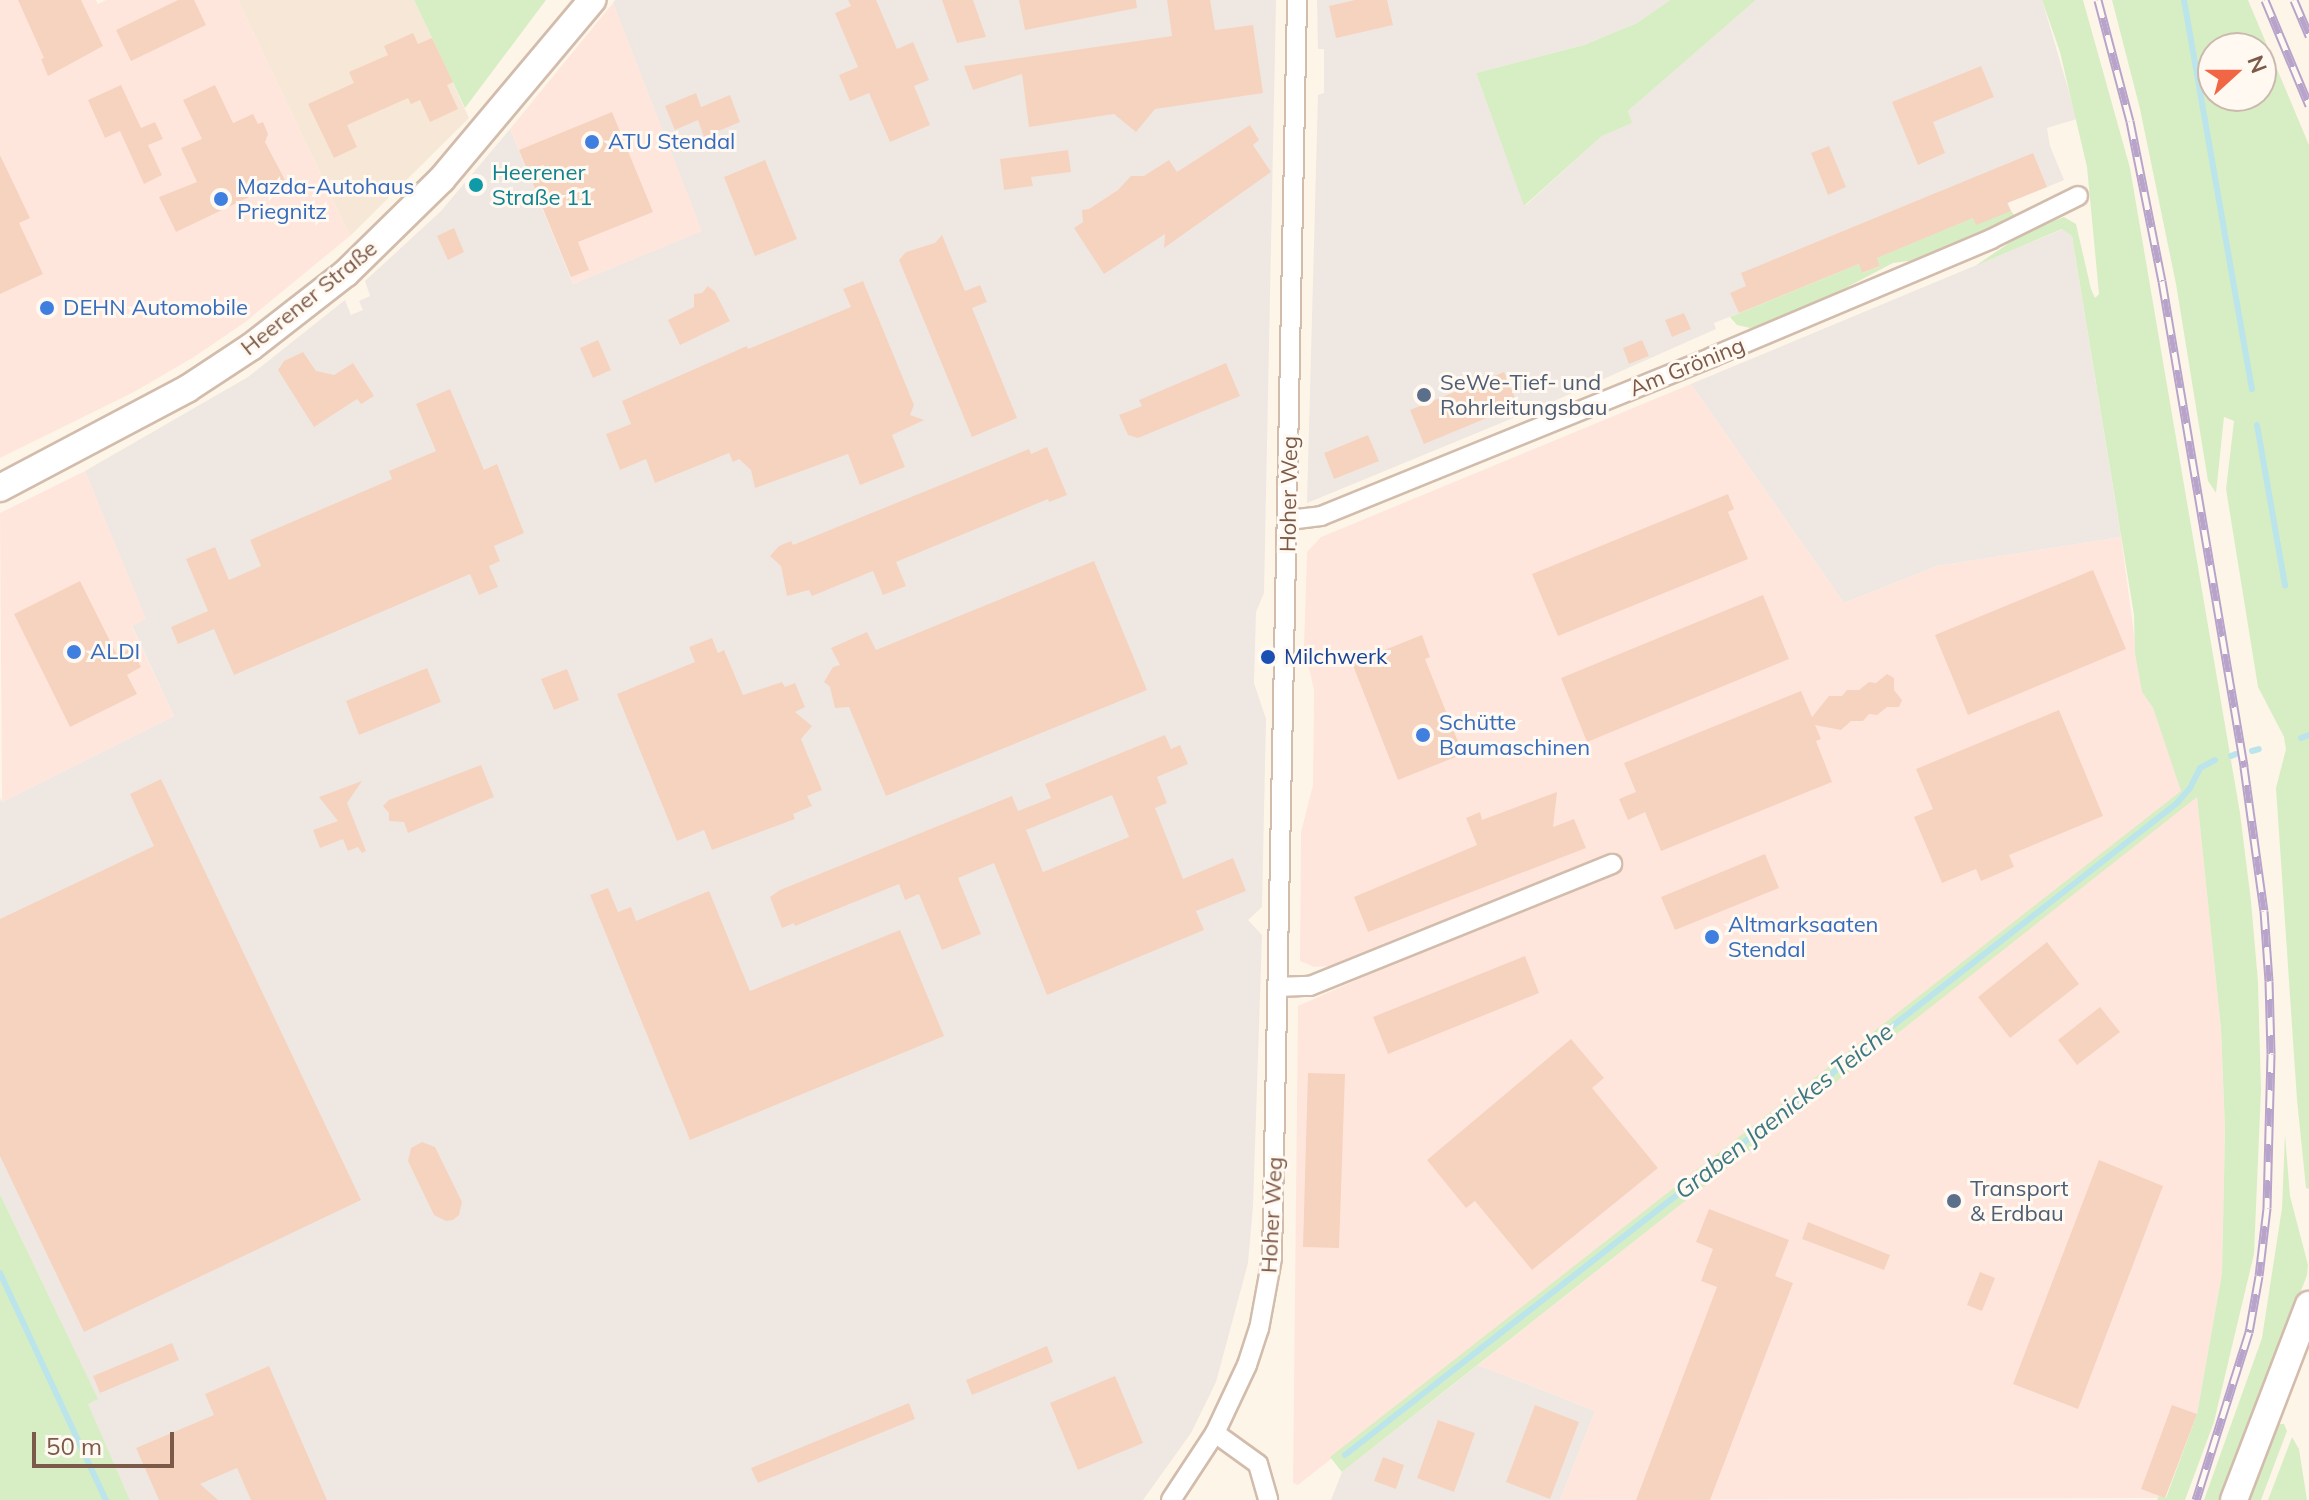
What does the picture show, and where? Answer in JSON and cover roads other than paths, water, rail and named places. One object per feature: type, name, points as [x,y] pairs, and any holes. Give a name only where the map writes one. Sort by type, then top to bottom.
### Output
[{"type":"main road","name":"Heerener Straße","points":[[0,488],[187,389],[251,347],[346,273],[442,179],[592,0]]},
{"type":"main road","points":[[2234,1500],[2309,1305]]},
{"type":"street","name":"Hoher Weg","points":[[1171,1500],[1215,1433],[1247,1365],[1259,1329],[1272,1258],[1297,0]]},
{"type":"street","name":"Am Gröning","points":[[1289,520],[1321,516],[1712,357],[1991,239],[2078,196]]},
{"type":"street","points":[[1277,987],[1310,986],[1612,864]]},
{"type":"street","points":[[1215,1433],[1258,1464],[1268,1500]]},
{"type":"waterway","points":[[2184,0],[2252,389]]},
{"type":"waterway","points":[[2257,425],[2285,586]]},
{"type":"waterway","name":"Graben Jaenickes Teiche","points":[[2301,738],[2309,735]]},
{"type":"waterway","name":"Graben Jaenickes Teiche","points":[[2252,751],[2259,749]]},
{"type":"waterway","name":"Graben Jaenickes Teiche","points":[[2231,756],[2236,754]]},
{"type":"waterway","name":"Graben Jaenickes Teiche","points":[[1345,1455],[2177,803],[2190,788],[2200,768],[2215,760]]},
{"type":"waterway","points":[[0,1273],[106,1500]]},
{"type":"railway","points":[[2098,0],[2130,121],[2162,281],[2244,767],[2264,911],[2269,981],[2271,1054],[2267,1208],[2259,1276],[2249,1332],[2196,1500]]},
{"type":"railway","points":[[2265,0],[2309,105]]},
{"type":"railway","points":[[2294,0],[2309,36]]},
{"type":"place","name":"ATU Stendal","points":[[592,142]]},
{"type":"place","name":"Heerener Straße 11","points":[[476,185]]},
{"type":"place","name":"Mazda-Autohaus Priegnitz","points":[[221,199]]},
{"type":"place","name":"DEHN Automobile","points":[[47,308]]},
{"type":"place","name":"SeWe-Tief- und Rohrleitungsbau","points":[[1424,395]]},
{"type":"place","name":"ALDI","points":[[74,652]]},
{"type":"place","name":"Milchwerk","points":[[1268,657]]},
{"type":"place","name":"Schütte Baumaschinen","points":[[1423,735]]},
{"type":"place","name":"Altmarksaaten Stendal","points":[[1712,937]]},
{"type":"place","name":"Transport & Erdbau","points":[[1954,1201]]}]
